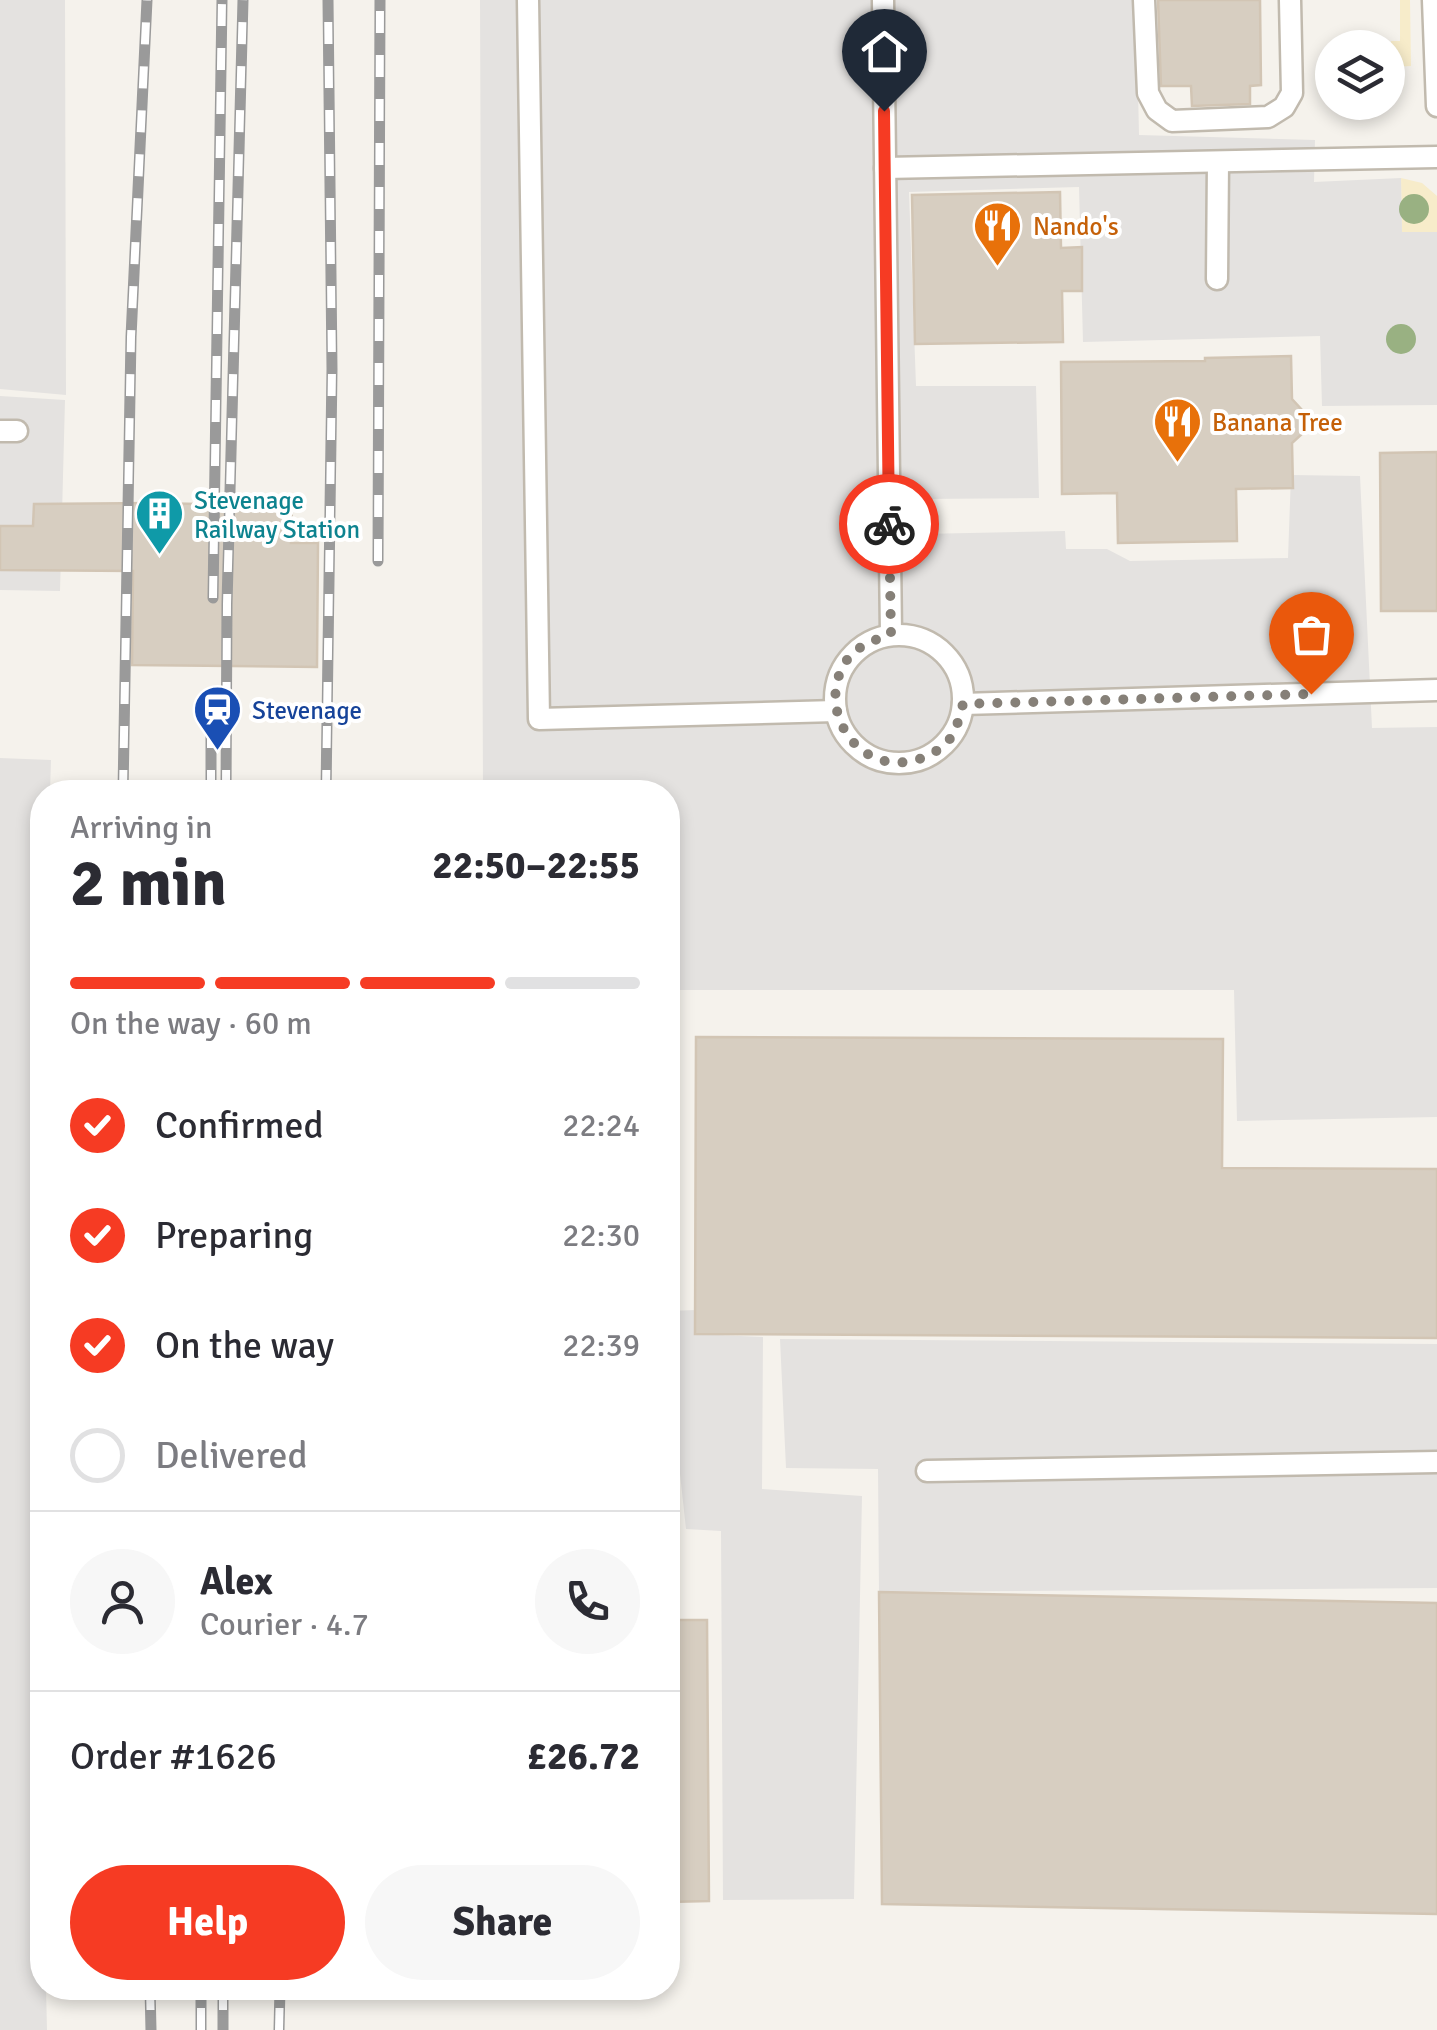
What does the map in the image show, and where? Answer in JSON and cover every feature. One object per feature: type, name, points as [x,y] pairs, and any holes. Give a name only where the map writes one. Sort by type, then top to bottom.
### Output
[{"type":"lane","points":[[528,0],[540,719],[836,711]]},
{"type":"lane","points":[[883,0],[891,634]]},
{"type":"lane","points":[[1144,0],[1148,93],[1158,110],[1172,120],[1268,118],[1284,107],[1292,93],[1290,0]]},
{"type":"lane","points":[[1433,0],[1437,106]]},
{"type":"lane","points":[[885,168],[1437,157]]},
{"type":"lane","points":[[1216,278],[1218,162]]},
{"type":"lane","points":[[891,634],[912,635],[937,646],[948,656],[961,680],[963,704],[953,734],[926,757],[903,764],[870,756],[854,746],[836,711],[838,678],[850,656],[864,644],[891,634]]},
{"type":"lane","points":[[963,704],[1437,690]]},
{"type":"lane","points":[[927,1471],[1437,1462]]},
{"type":"sand","points":[[1400,0],[1410,0],[1411,66],[1405,66],[1405,30],[1400,30]]},
{"type":"sand","points":[[1401,178],[1422,183],[1437,196],[1437,232],[1402,233]]},
{"type":"shaded area","points":[[0,0],[65,0],[66,395],[0,389]]},
{"type":"shaded area","points":[[480,0],[1136,0],[1139,135],[1315,140],[1314,182],[1401,178],[1402,232],[1437,232],[1437,405],[1322,406],[1320,336],[1083,342],[1079,187],[909,192],[916,386],[1036,386],[1039,498],[921,499],[921,534],[1065,531],[1066,549],[1107,549],[1130,561],[1288,558],[1291,475],[1360,476],[1372,728],[1437,727],[1437,1117],[1237,1121],[1234,990],[680,990],[680,780],[483,780]]},
{"type":"shaded area","points":[[0,396],[65,400],[60,591],[0,590]]},
{"type":"shaded area","points":[[0,758],[51,760],[50,780],[30,780],[30,2000],[46,2000],[47,2030],[0,2030]]},
{"type":"shaded area","points":[[696,1310],[696,1334],[763,1337],[762,1489],[862,1496],[854,1899],[723,1900],[721,1531],[686,1529],[680,1474],[680,1311]]},
{"type":"shaded area","points":[[780,1339],[1437,1344],[1437,1588],[879,1592],[878,1469],[786,1468]]},
{"type":"building","points":[[1158,0],[1260,0],[1261,85],[1250,86],[1250,104],[1192,106],[1191,86],[1161,86]]},
{"type":"building","name":"Nando's","points":[[1060,192],[1061,248],[1082,247],[1082,291],[1062,291],[1063,342],[915,344],[912,195]]},
{"type":"building","name":"Banana Tree","points":[[1291,356],[1292,399],[1314,423],[1292,443],[1293,488],[1236,489],[1237,541],[1118,543],[1117,493],[1062,494],[1061,362]]},
{"type":"building","points":[[1437,452],[1437,611],[1381,611],[1380,453]]},
{"type":"building","name":"Stevenage Railway Station","points":[[34,504],[292,506],[291,543],[318,543],[317,667],[132,665],[133,571],[0,570],[0,526],[33,526]]},
{"type":"building","points":[[696,1037],[1223,1039],[1222,1168],[1437,1169],[1437,1338],[695,1334]]},
{"type":"building","points":[[879,1592],[1437,1603],[1437,1914],[882,1904]]},
{"type":"building","points":[[680,1620],[707,1620],[709,1901],[680,1902]]},
{"type":"railway","points":[[123,780],[131,337],[147,0]]},
{"type":"railway","points":[[213,598],[222,0]]},
{"type":"railway","points":[[226,780],[243,0]]},
{"type":"railway","points":[[326,780],[332,369],[328,0]]},
{"type":"railway","points":[[378,561],[380,0]]},
{"type":"railway","points":[[211,713],[211,780]]},
{"type":"railway","points":[[150,2000],[151,2030]]},
{"type":"railway","points":[[201,2000],[201,2030]]},
{"type":"railway","points":[[223,2000],[223,2030]]},
{"type":"railway","points":[[279,2030],[280,2000]]},
{"type":"way so far","points":[[889,524],[891,634],[864,644],[850,656],[838,678],[834,702],[842,729],[854,746],[870,756],[903,764],[926,757],[953,734],[963,704],[1311,694]]},
{"type":"place","name":"Nando's","points":[[998,268]]},
{"type":"place","name":"Banana Tree","points":[[1177,464]]},
{"type":"place","name":"Stevenage Railway Station","points":[[159,556]]},
{"type":"place","name":"Stevenage","points":[[217,752]]},
{"type":"route","points":[[884,111],[889,524]]}]
